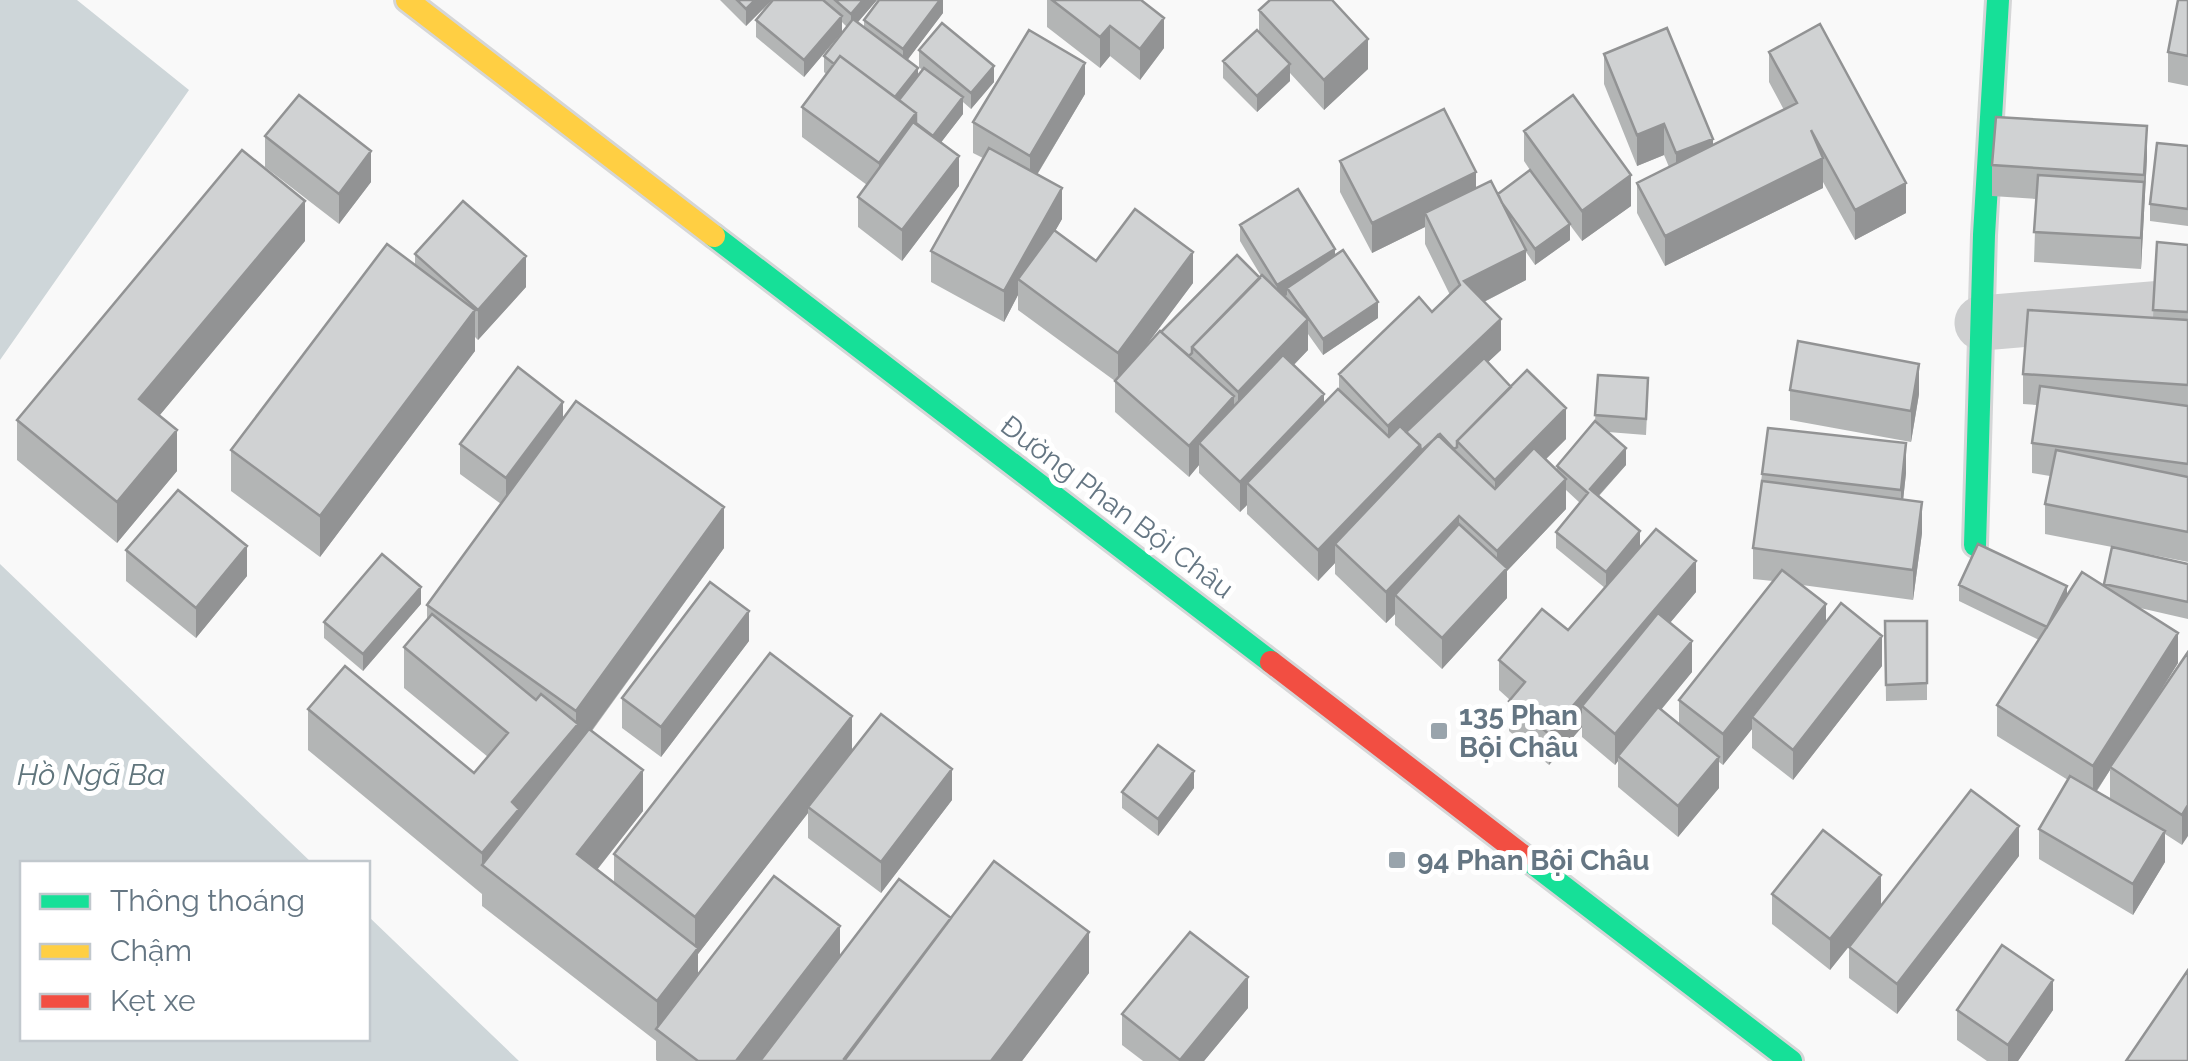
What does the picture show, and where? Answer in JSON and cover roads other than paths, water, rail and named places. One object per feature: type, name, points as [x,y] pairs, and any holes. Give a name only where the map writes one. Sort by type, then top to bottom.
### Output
[{"type":"main road","name":"Đường Phan Bội Châu","points":[[407,0],[1791,1061]]},
{"type":"main road","points":[[1974,545],[1998,0]]},
{"type":"street","points":[[1982,323],[2188,306]]},
{"type":"water","points":[[0,0],[77,0],[189,90],[0,360]]},
{"type":"water","name":"Hồ Ngã Ba","points":[[0,564],[310,861],[20,861],[20,1041],[370,1041],[370,918],[519,1061],[0,1061]]},
{"type":"place","name":"135 Phan Bội Châu","points":[[1439,731]]},
{"type":"place","name":"94 Phan Bội Châu","points":[[1397,860]]}]
